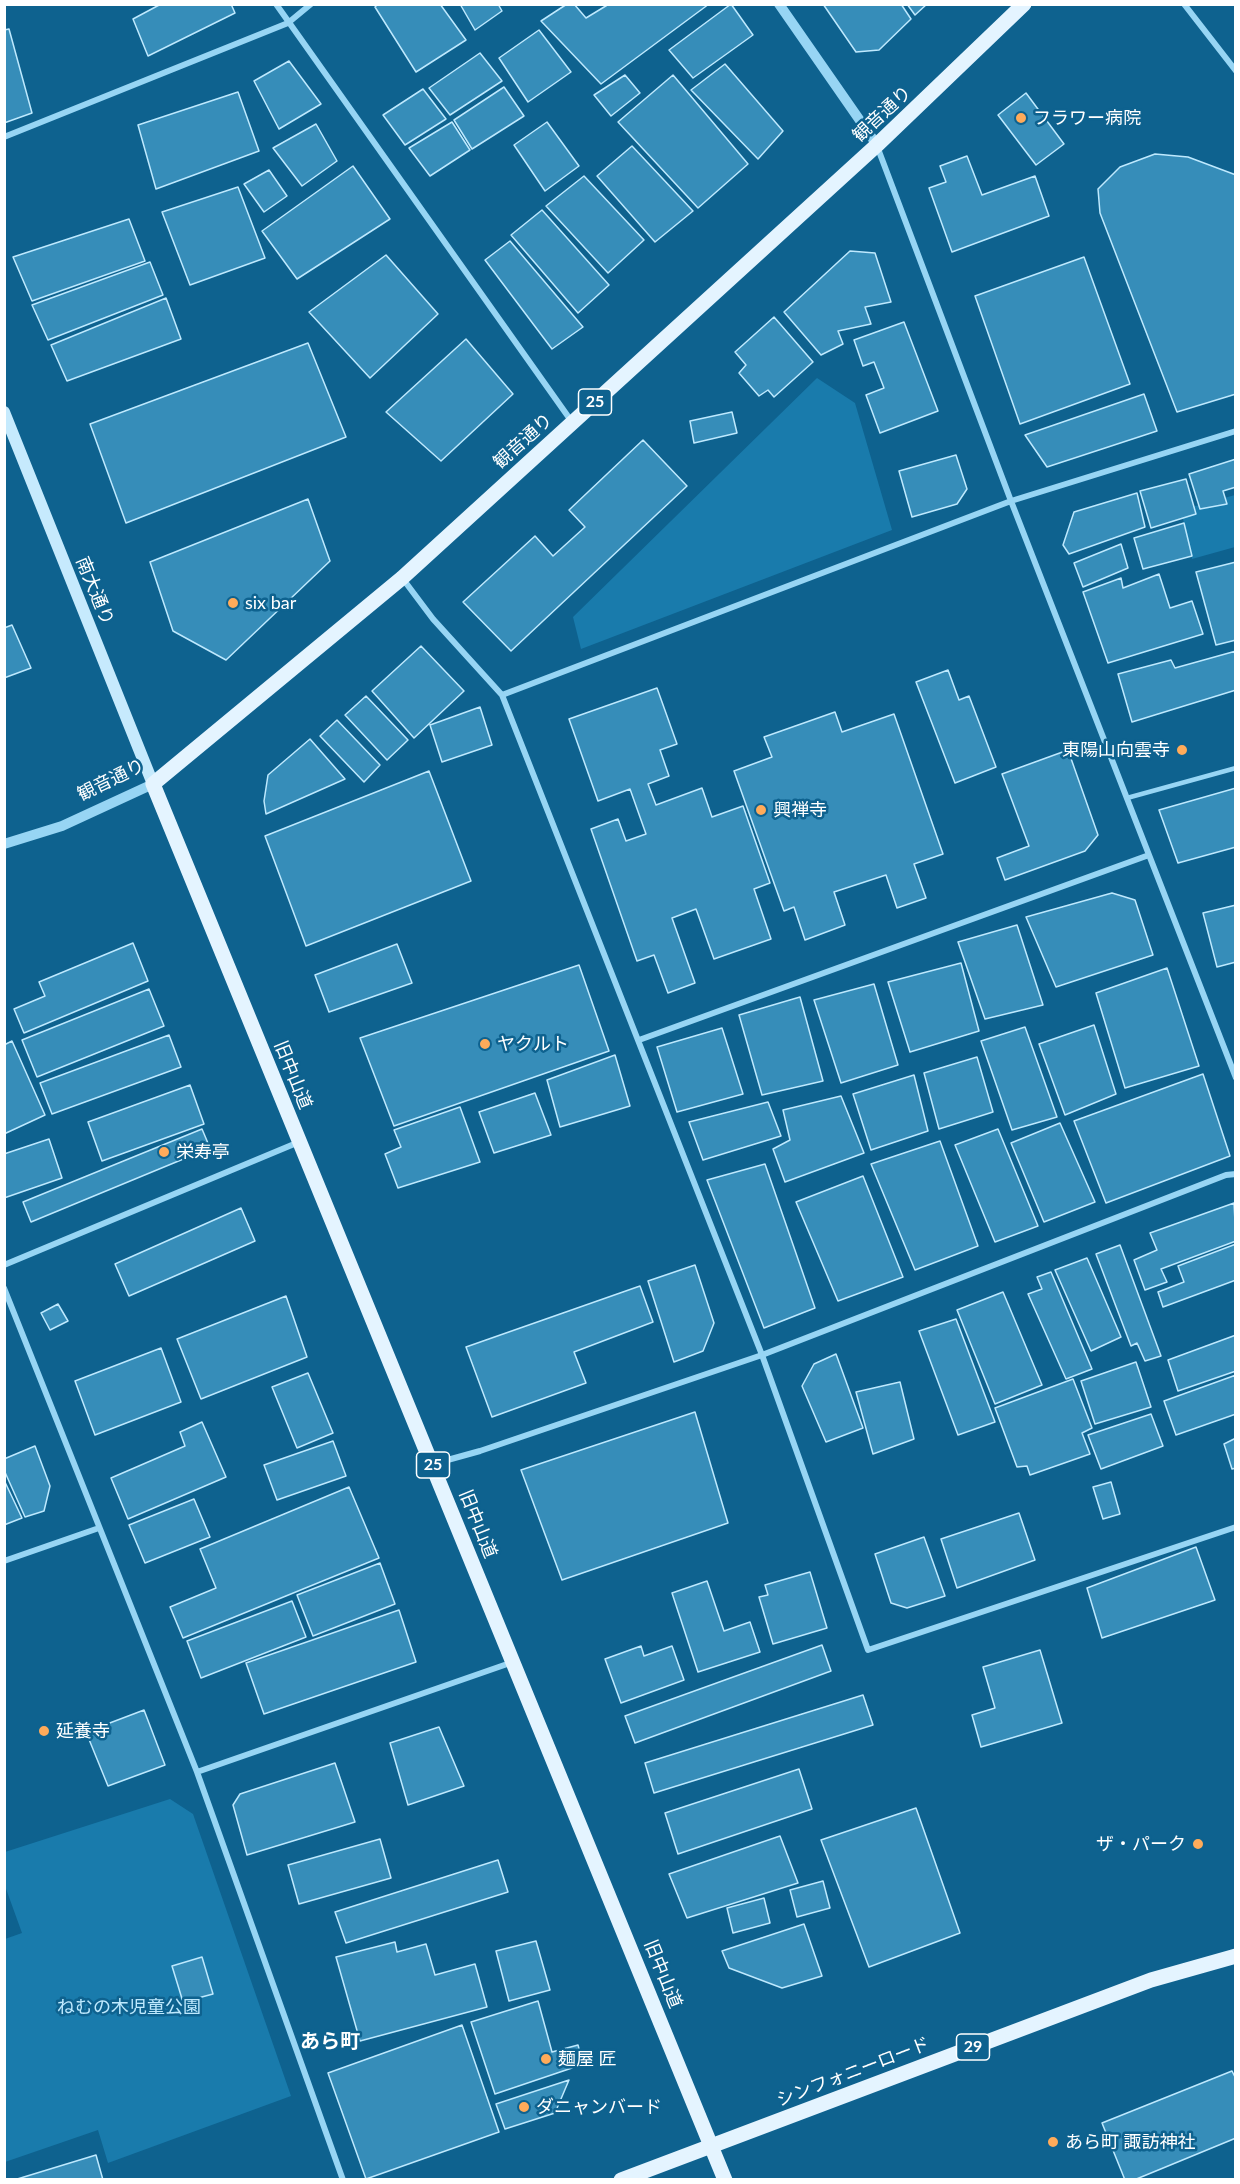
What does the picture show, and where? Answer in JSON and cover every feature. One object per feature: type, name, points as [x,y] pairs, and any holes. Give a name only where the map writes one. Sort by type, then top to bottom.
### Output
[{"type":"main road","name":"観音通り","points":[[153,784],[402,578],[877,146],[1024,4]]},
{"type":"main road","name":"南大通り","points":[[4,412],[153,784]]},
{"type":"main road","name":"旧中山道","points":[[153,784],[712,2146]]},
{"type":"main road","name":"シンフォニーロード","points":[[621,2180],[1151,1980],[1236,1956]]},
{"type":"main road","name":"25","points":[[712,2146],[725,2180]]},
{"type":"street","points":[[276,4],[573,422]]},
{"type":"street","points":[[4,137],[288,23],[311,4]]},
{"type":"street","points":[[779,4],[877,146],[1011,501],[1236,1078]]},
{"type":"street","points":[[1184,4],[1236,71]]},
{"type":"street","points":[[502,695],[1011,501],[1236,431]]},
{"type":"street","points":[[402,578],[433,620],[502,695],[762,1355],[868,1650],[1236,1527]]},
{"type":"street","name":"観音通り","points":[[4,843],[62,826],[153,784]]},
{"type":"street","points":[[639,1040],[1149,855]]},
{"type":"street","points":[[4,1265],[300,1142]]},
{"type":"street","points":[[432,1464],[480,1451],[762,1355],[1215,1180],[1236,1174]]},
{"type":"street","points":[[4,1288],[197,1772],[343,2180]]},
{"type":"street","points":[[4,1561],[99,1528]]},
{"type":"street","points":[[197,1772],[513,1662]]},
{"type":"lane","points":[[1127,798],[1236,768]]},
{"type":"green space","points":[[817,378],[855,403],[892,530],[581,649],[573,617]]},
{"type":"green space","points":[[1235,495],[1235,547],[1192,559],[1181,510]]},
{"type":"green space","name":"ねむの木児童公園","points":[[170,1799],[193,1814],[291,2096],[108,2163],[98,2130],[5,2162],[5,1939],[22,1933],[5,1886],[5,1852]]},
{"type":"building","points":[[161,4],[231,4],[235,13],[148,56],[133,19]]},
{"type":"building","points":[[378,4],[440,4],[466,40],[416,72],[375,7]]},
{"type":"building","points":[[460,4],[498,4],[502,11],[475,30]]},
{"type":"building","points":[[567,4],[574,4],[586,18],[609,4],[709,4],[601,84],[541,21]]},
{"type":"building","points":[[731,4],[753,35],[693,78],[669,50]]},
{"type":"building","points":[[823,4],[901,4],[911,19],[879,50],[856,52]]},
{"type":"building","points":[[907,4],[927,4],[915,15]]},
{"type":"building","points":[[9,29],[32,113],[4,123],[4,30]]},
{"type":"building","points":[[539,30],[571,72],[528,102],[499,58]]},
{"type":"building","points":[[480,53],[502,81],[450,115],[429,88]]},
{"type":"building","points":[[289,61],[321,104],[279,129],[254,81]]},
{"type":"building","points":[[725,64],[783,131],[758,159],[691,90]]},
{"type":"building","points":[[625,75],[640,93],[611,116],[594,95]]},
{"type":"building","points":[[673,75],[748,164],[698,208],[618,122]]},
{"type":"building","points":[[504,87],[524,116],[472,149],[454,120]]},
{"type":"building","points":[[423,89],[446,119],[405,145],[383,115]]},
{"type":"building","points":[[238,92],[259,151],[156,189],[138,125]]},
{"type":"building","points":[[1026,93],[1064,144],[1036,165],[998,115]]},
{"type":"building","points":[[452,122],[470,150],[430,176],[409,148]]},
{"type":"building","points":[[547,122],[579,166],[545,191],[514,145]]},
{"type":"building","points":[[316,124],[337,161],[302,186],[273,148]]},
{"type":"building","points":[[632,146],[693,211],[655,242],[597,176]]},
{"type":"building","points":[[1155,154],[1188,157],[1236,175],[1236,394],[1177,412],[1100,213],[1098,189],[1120,167]]},
{"type":"building","points":[[967,156],[982,195],[1035,176],[1049,216],[952,252],[929,188],[946,182],[940,166]]},
{"type":"building","points":[[353,166],[390,219],[297,279],[262,231]]},
{"type":"building","points":[[269,170],[287,196],[264,212],[244,184]]},
{"type":"building","points":[[584,176],[644,240],[608,273],[546,206]]},
{"type":"building","points":[[238,187],[265,258],[190,285],[162,212]]},
{"type":"building","points":[[542,210],[609,285],[578,313],[511,235]]},
{"type":"building","points":[[129,219],[145,261],[32,301],[13,257]]},
{"type":"building","points":[[510,241],[583,327],[552,349],[485,260]]},
{"type":"building","points":[[850,251],[875,253],[891,302],[865,307],[871,324],[838,331],[843,344],[821,355],[784,312]]},
{"type":"building","points":[[386,255],[438,314],[370,378],[309,312]]},
{"type":"building","points":[[1084,257],[1130,384],[1020,424],[975,296]]},
{"type":"building","points":[[150,262],[163,295],[48,340],[32,305]]},
{"type":"building","points":[[166,298],[181,339],[67,381],[51,345]]},
{"type":"building","points":[[774,317],[813,362],[774,397],[768,390],[759,396],[739,373],[746,365],[735,352]]},
{"type":"building","points":[[904,322],[938,411],[880,433],[866,395],[884,388],[874,362],[863,366],[854,340]]},
{"type":"building","points":[[466,339],[513,394],[441,461],[386,412]]},
{"type":"building","points":[[308,343],[346,437],[126,523],[90,424]]},
{"type":"building","points":[[1144,394],[1157,431],[1047,467],[1025,435]]},
{"type":"building","points":[[732,412],[737,433],[694,443],[690,421]]},
{"type":"building","points":[[643,440],[687,486],[511,651],[463,602],[535,536],[553,556],[585,527],[569,510]]},
{"type":"building","points":[[956,455],[967,489],[957,504],[912,517],[899,471]]},
{"type":"building","points":[[1236,459],[1236,487],[1223,491],[1227,504],[1200,509],[1189,474]]},
{"type":"building","points":[[1186,479],[1196,514],[1151,528],[1140,491]]},
{"type":"building","points":[[1137,493],[1145,527],[1069,554],[1063,545],[1074,512]]},
{"type":"building","points":[[308,499],[330,561],[226,660],[173,631],[150,562]]},
{"type":"building","points":[[1184,523],[1192,556],[1143,569],[1134,538]]},
{"type":"building","points":[[1121,544],[1128,568],[1083,587],[1074,563]]},
{"type":"building","points":[[1236,562],[1236,640],[1216,645],[1196,572]]},
{"type":"building","points":[[1159,574],[1170,608],[1192,601],[1203,634],[1108,663],[1083,592],[1121,578],[1123,588]]},
{"type":"building","points":[[12,625],[31,668],[4,678],[4,628]]},
{"type":"building","points":[[421,646],[464,691],[414,738],[372,691]]},
{"type":"building","points":[[1236,651],[1236,690],[1132,722],[1118,674],[1171,660],[1175,668]]},
{"type":"building","points":[[948,670],[959,700],[969,696],[996,767],[955,783],[916,682]]},
{"type":"building","points":[[657,688],[677,744],[660,750],[669,776],[648,784],[656,805],[702,788],[712,817],[743,806],[770,883],[754,889],[771,939],[714,959],[696,909],[672,918],[695,983],[668,993],[654,955],[637,961],[591,829],[618,819],[626,841],[646,834],[630,789],[598,801],[569,719]]},
{"type":"building","points":[[366,696],[408,740],[387,760],[345,715]]},
{"type":"building","points":[[480,707],[492,745],[442,762],[430,725]]},
{"type":"building","points":[[835,712],[842,732],[894,714],[943,854],[914,864],[926,898],[897,908],[886,875],[834,892],[845,925],[805,940],[794,907],[784,911],[734,771],[772,757],[764,737]]},
{"type":"building","points":[[337,720],[380,765],[364,782],[320,736]]},
{"type":"building","points":[[310,739],[345,779],[266,814],[264,801],[268,775]]},
{"type":"building","points":[[1068,750],[1098,835],[1085,851],[1005,880],[997,858],[1029,846],[1002,774]]},
{"type":"building","points":[[429,771],[471,881],[306,946],[265,836]]},
{"type":"building","points":[[1236,788],[1236,847],[1178,863],[1159,810]]},
{"type":"building","points":[[1112,893],[1135,900],[1153,955],[1056,987],[1026,917]]},
{"type":"building","points":[[1236,905],[1236,962],[1217,967],[1203,913]]},
{"type":"building","points":[[1017,925],[1043,1005],[985,1019],[958,942]]},
{"type":"building","points":[[133,943],[148,981],[24,1033],[14,1009],[45,996],[39,982]]},
{"type":"building","points":[[397,944],[412,983],[329,1012],[315,975]]},
{"type":"building","points":[[961,963],[979,1031],[910,1052],[888,982]]},
{"type":"building","name":"ヤクルト","points":[[579,965],[609,1051],[394,1126],[360,1038]]},
{"type":"building","points":[[1167,968],[1199,1066],[1125,1088],[1096,993]]},
{"type":"building","points":[[874,984],[898,1065],[841,1083],[814,1000]]},
{"type":"building","points":[[149,989],[164,1026],[37,1077],[22,1040]]},
{"type":"building","points":[[800,997],[823,1081],[762,1095],[739,1015]]},
{"type":"building","points":[[1094,1025],[1116,1094],[1065,1115],[1039,1044]]},
{"type":"building","points":[[1025,1027],[1057,1117],[1012,1130],[981,1041]]},
{"type":"building","points":[[722,1028],[743,1094],[677,1112],[657,1047]]},
{"type":"building","points":[[169,1035],[181,1067],[52,1114],[40,1083]]},
{"type":"building","points":[[12,1041],[45,1115],[4,1134],[4,1045]]},
{"type":"building","points":[[615,1055],[630,1106],[560,1127],[547,1080]]},
{"type":"building","points":[[977,1057],[993,1112],[939,1129],[924,1073]]},
{"type":"building","points":[[1203,1074],[1230,1156],[1106,1203],[1074,1121]]},
{"type":"building","points":[[914,1075],[928,1131],[871,1150],[853,1094]]},
{"type":"building","points":[[190,1085],[204,1124],[102,1161],[88,1122]]},
{"type":"building","points":[[535,1093],[551,1135],[494,1153],[479,1112]]},
{"type":"building","points":[[841,1096],[864,1153],[785,1182],[773,1149],[790,1140],[783,1110]]},
{"type":"building","points":[[768,1102],[781,1136],[703,1160],[689,1122]]},
{"type":"building","points":[[460,1107],[480,1162],[398,1188],[385,1154],[401,1147],[394,1130]]},
{"type":"building","points":[[1060,1123],[1095,1202],[1044,1222],[1011,1143]]},
{"type":"building","points":[[202,1129],[210,1148],[31,1222],[23,1202]]},
{"type":"building","points":[[998,1129],[1038,1226],[995,1242],[955,1145]]},
{"type":"building","points":[[49,1139],[62,1178],[4,1198],[4,1154]]},
{"type":"building","points":[[940,1141],[978,1246],[915,1270],[871,1164]]},
{"type":"building","points":[[765,1164],[815,1308],[764,1328],[707,1180]]},
{"type":"building","points":[[863,1176],[903,1277],[838,1301],[796,1202]]},
{"type":"building","points":[[1234,1203],[1236,1241],[1161,1269],[1167,1282],[1145,1290],[1134,1260],[1157,1250],[1150,1233]]},
{"type":"building","points":[[241,1208],[255,1241],[129,1296],[115,1264]]},
{"type":"building","points":[[1236,1244],[1236,1280],[1163,1307],[1158,1292],[1184,1282],[1178,1266]]},
{"type":"building","points":[[1120,1245],[1161,1356],[1145,1361],[1137,1343],[1131,1346],[1096,1254]]},
{"type":"building","points":[[1087,1258],[1121,1337],[1091,1351],[1055,1270]]},
{"type":"building","points":[[695,1265],[714,1323],[703,1351],[674,1362],[648,1281]]},
{"type":"building","points":[[1051,1272],[1092,1369],[1066,1379],[1028,1294],[1042,1289],[1037,1277]]},
{"type":"building","points":[[640,1286],[653,1322],[574,1352],[586,1383],[492,1417],[466,1347]]},
{"type":"building","points":[[1003,1292],[1042,1385],[995,1404],[957,1310]]},
{"type":"building","points":[[286,1296],[307,1357],[201,1399],[177,1339]]},
{"type":"building","points":[[58,1304],[68,1321],[50,1330],[41,1313]]},
{"type":"building","points":[[956,1319],[995,1422],[958,1435],[919,1331]]},
{"type":"building","points":[[1236,1335],[1236,1371],[1178,1391],[1168,1360]]},
{"type":"building","points":[[161,1348],[181,1402],[95,1435],[75,1381]]},
{"type":"building","points":[[836,1354],[863,1428],[826,1442],[802,1386],[814,1364]]},
{"type":"building","points":[[1136,1362],[1151,1407],[1095,1424],[1081,1381]]},
{"type":"building","points":[[308,1373],[333,1433],[297,1448],[272,1387]]},
{"type":"building","points":[[1236,1375],[1236,1414],[1176,1435],[1164,1401]]},
{"type":"building","points":[[1073,1379],[1092,1428],[1082,1433],[1090,1454],[1030,1475],[1027,1466],[1017,1467],[995,1408]]},
{"type":"building","points":[[900,1382],[914,1439],[873,1454],[856,1392]]},
{"type":"building","points":[[695,1412],[728,1523],[562,1580],[521,1470]]},
{"type":"building","points":[[1151,1414],[1163,1446],[1101,1469],[1088,1435]]},
{"type":"building","points":[[202,1422],[226,1477],[128,1519],[111,1478],[185,1446],[180,1432]]},
{"type":"building","points":[[1236,1438],[1236,1468],[1232,1469],[1224,1444]]},
{"type":"building","points":[[333,1441],[346,1476],[277,1500],[264,1465]]},
{"type":"building","points":[[35,1446],[50,1486],[44,1511],[25,1517],[4,1470],[4,1459]]},
{"type":"building","points":[[4,1480],[22,1518],[4,1525]]},
{"type":"building","points":[[1111,1482],[1120,1514],[1103,1519],[1093,1487]]},
{"type":"building","points":[[349,1487],[379,1558],[183,1638],[170,1607],[216,1588],[200,1549]]},
{"type":"building","points":[[194,1499],[210,1537],[145,1563],[129,1525]]},
{"type":"building","points":[[1019,1513],[1035,1560],[957,1588],[941,1539]]},
{"type":"building","points":[[924,1537],[945,1596],[907,1608],[891,1603],[875,1554]]},
{"type":"building","points":[[1196,1547],[1215,1600],[1102,1638],[1087,1588]]},
{"type":"building","points":[[380,1563],[395,1604],[313,1636],[297,1595]]},
{"type":"building","points":[[810,1572],[827,1628],[773,1644],[759,1597],[768,1595],[765,1585]]},
{"type":"building","points":[[707,1581],[724,1631],[750,1622],[760,1652],[698,1672],[672,1593]]},
{"type":"building","points":[[292,1601],[306,1637],[201,1678],[187,1641]]},
{"type":"building","points":[[399,1610],[416,1662],[264,1714],[246,1663]]},
{"type":"building","points":[[822,1645],[831,1671],[635,1743],[625,1716]]},
{"type":"building","points":[[641,1646],[644,1656],[672,1646],[684,1680],[621,1703],[605,1659]]},
{"type":"building","points":[[1040,1650],[1062,1723],[981,1747],[972,1715],[995,1708],[983,1667]]},
{"type":"building","points":[[863,1695],[873,1725],[654,1793],[645,1763]]},
{"type":"building","points":[[144,1710],[165,1765],[108,1786],[86,1732]]},
{"type":"building","points":[[439,1727],[464,1786],[408,1805],[390,1743]]},
{"type":"building","points":[[335,1763],[355,1822],[247,1855],[233,1805],[240,1794]]},
{"type":"building","points":[[799,1769],[812,1809],[678,1854],[665,1813]]},
{"type":"building","points":[[916,1808],[960,1933],[869,1967],[821,1840]]},
{"type":"building","points":[[780,1836],[798,1883],[687,1918],[669,1874]]},
{"type":"building","points":[[380,1839],[391,1878],[299,1904],[288,1865]]},
{"type":"building","points":[[498,1860],[508,1892],[346,1943],[335,1912]]},
{"type":"building","points":[[823,1881],[830,1908],[797,1917],[790,1890]]},
{"type":"building","points":[[764,1898],[770,1923],[733,1933],[727,1908]]},
{"type":"building","points":[[804,1924],[822,1976],[782,1988],[729,1968],[722,1951]]},
{"type":"building","points":[[536,1941],[550,1990],[509,2001],[496,1951]]},
{"type":"building","points":[[395,1942],[397,1952],[426,1944],[435,1975],[475,1964],[487,2007],[360,2041],[336,1957]]},
{"type":"building","points":[[202,1957],[213,1994],[183,2002],[172,1966]]},
{"type":"building","points":[[538,2001],[552,2052],[578,2045],[580,2053],[572,2068],[495,2094],[471,2022]]},
{"type":"building","points":[[462,2025],[499,2132],[366,2179],[328,2073]]},
{"type":"building","points":[[1232,2071],[1236,2079],[1236,2138],[1134,2180],[1125,2180],[1102,2123]]},
{"type":"building","points":[[569,2080],[555,2113],[505,2129],[496,2104]]},
{"type":"building","points":[[96,2155],[103,2180],[14,2180]]},
{"type":"place","name":"フラワー病院","points":[[1021,118]]},
{"type":"place","name":"six bar","points":[[233,603]]},
{"type":"place","name":"東陽山向雲寺","points":[[1182,750]]},
{"type":"place","name":"興禅寺","points":[[761,810]]},
{"type":"place","name":"ヤクルト","points":[[485,1044]]},
{"type":"place","name":"栄寿亭","points":[[164,1152]]},
{"type":"place","name":"延養寺","points":[[44,1731]]},
{"type":"place","name":"ザ・パーク","points":[[1198,1844]]},
{"type":"place","name":"麺屋 匠","points":[[546,2059]]},
{"type":"place","name":"ダニャンバード","points":[[524,2107]]},
{"type":"place","name":"あら町 諏訪神社","points":[[1053,2142]]},
{"type":"district","name":"あら町","points":[[330,2042]]}]
